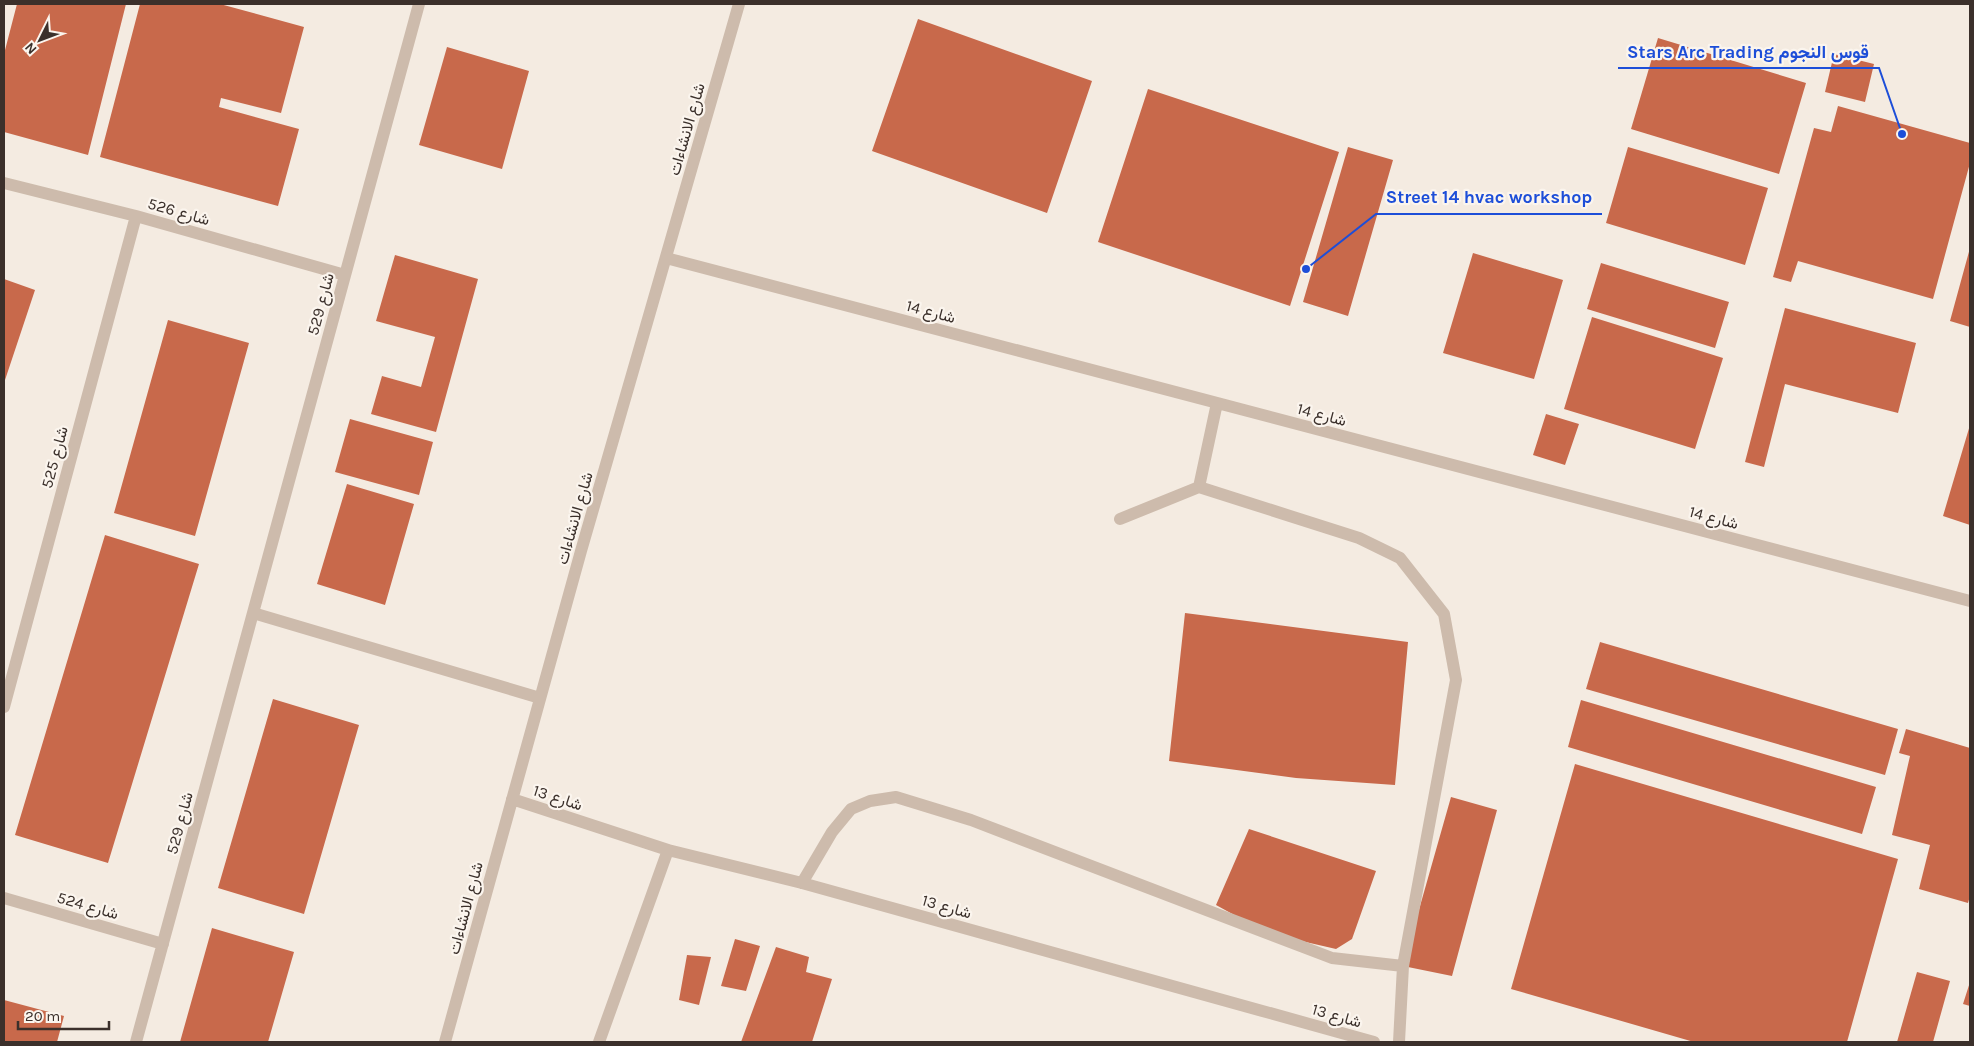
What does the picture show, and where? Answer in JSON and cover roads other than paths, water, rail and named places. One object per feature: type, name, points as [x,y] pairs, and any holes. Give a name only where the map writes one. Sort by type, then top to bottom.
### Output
[{"type":"street","name":"شارع 529","points":[[136,1042],[418,4]]},
{"type":"street","name":"شارع الانشاءات","points":[[445,1042],[540,698],[739,4]]},
{"type":"street","name":"شارع 526","points":[[4,182],[136,216],[345,275]]},
{"type":"street","name":"شارع 525","points":[[4,707],[136,216]]},
{"type":"street","name":"شارع 14","points":[[666,258],[1970,601]]},
{"type":"street","points":[[1199,487],[1217,403]]},
{"type":"street","points":[[1120,519],[1199,487],[1359,538],[1400,558],[1444,614],[1456,680],[1403,966],[1399,1042]]},
{"type":"street","points":[[253,613],[540,698]]},
{"type":"street","points":[[802,883],[832,832],[851,810],[870,801],[896,797],[971,820],[1332,958],[1403,966]]},
{"type":"street","name":"شارع 13","points":[[512,799],[668,850],[802,883],[1374,1042]]},
{"type":"street","points":[[599,1042],[668,850]]},
{"type":"street","name":"شارع 524","points":[[4,898],[163,944]]},
{"type":"place","name":"Stars Arc Trading قوس النجوم","points":[[1902,134]]},
{"type":"place","name":"Street 14 hvac workshop","points":[[1306,269]]}]
